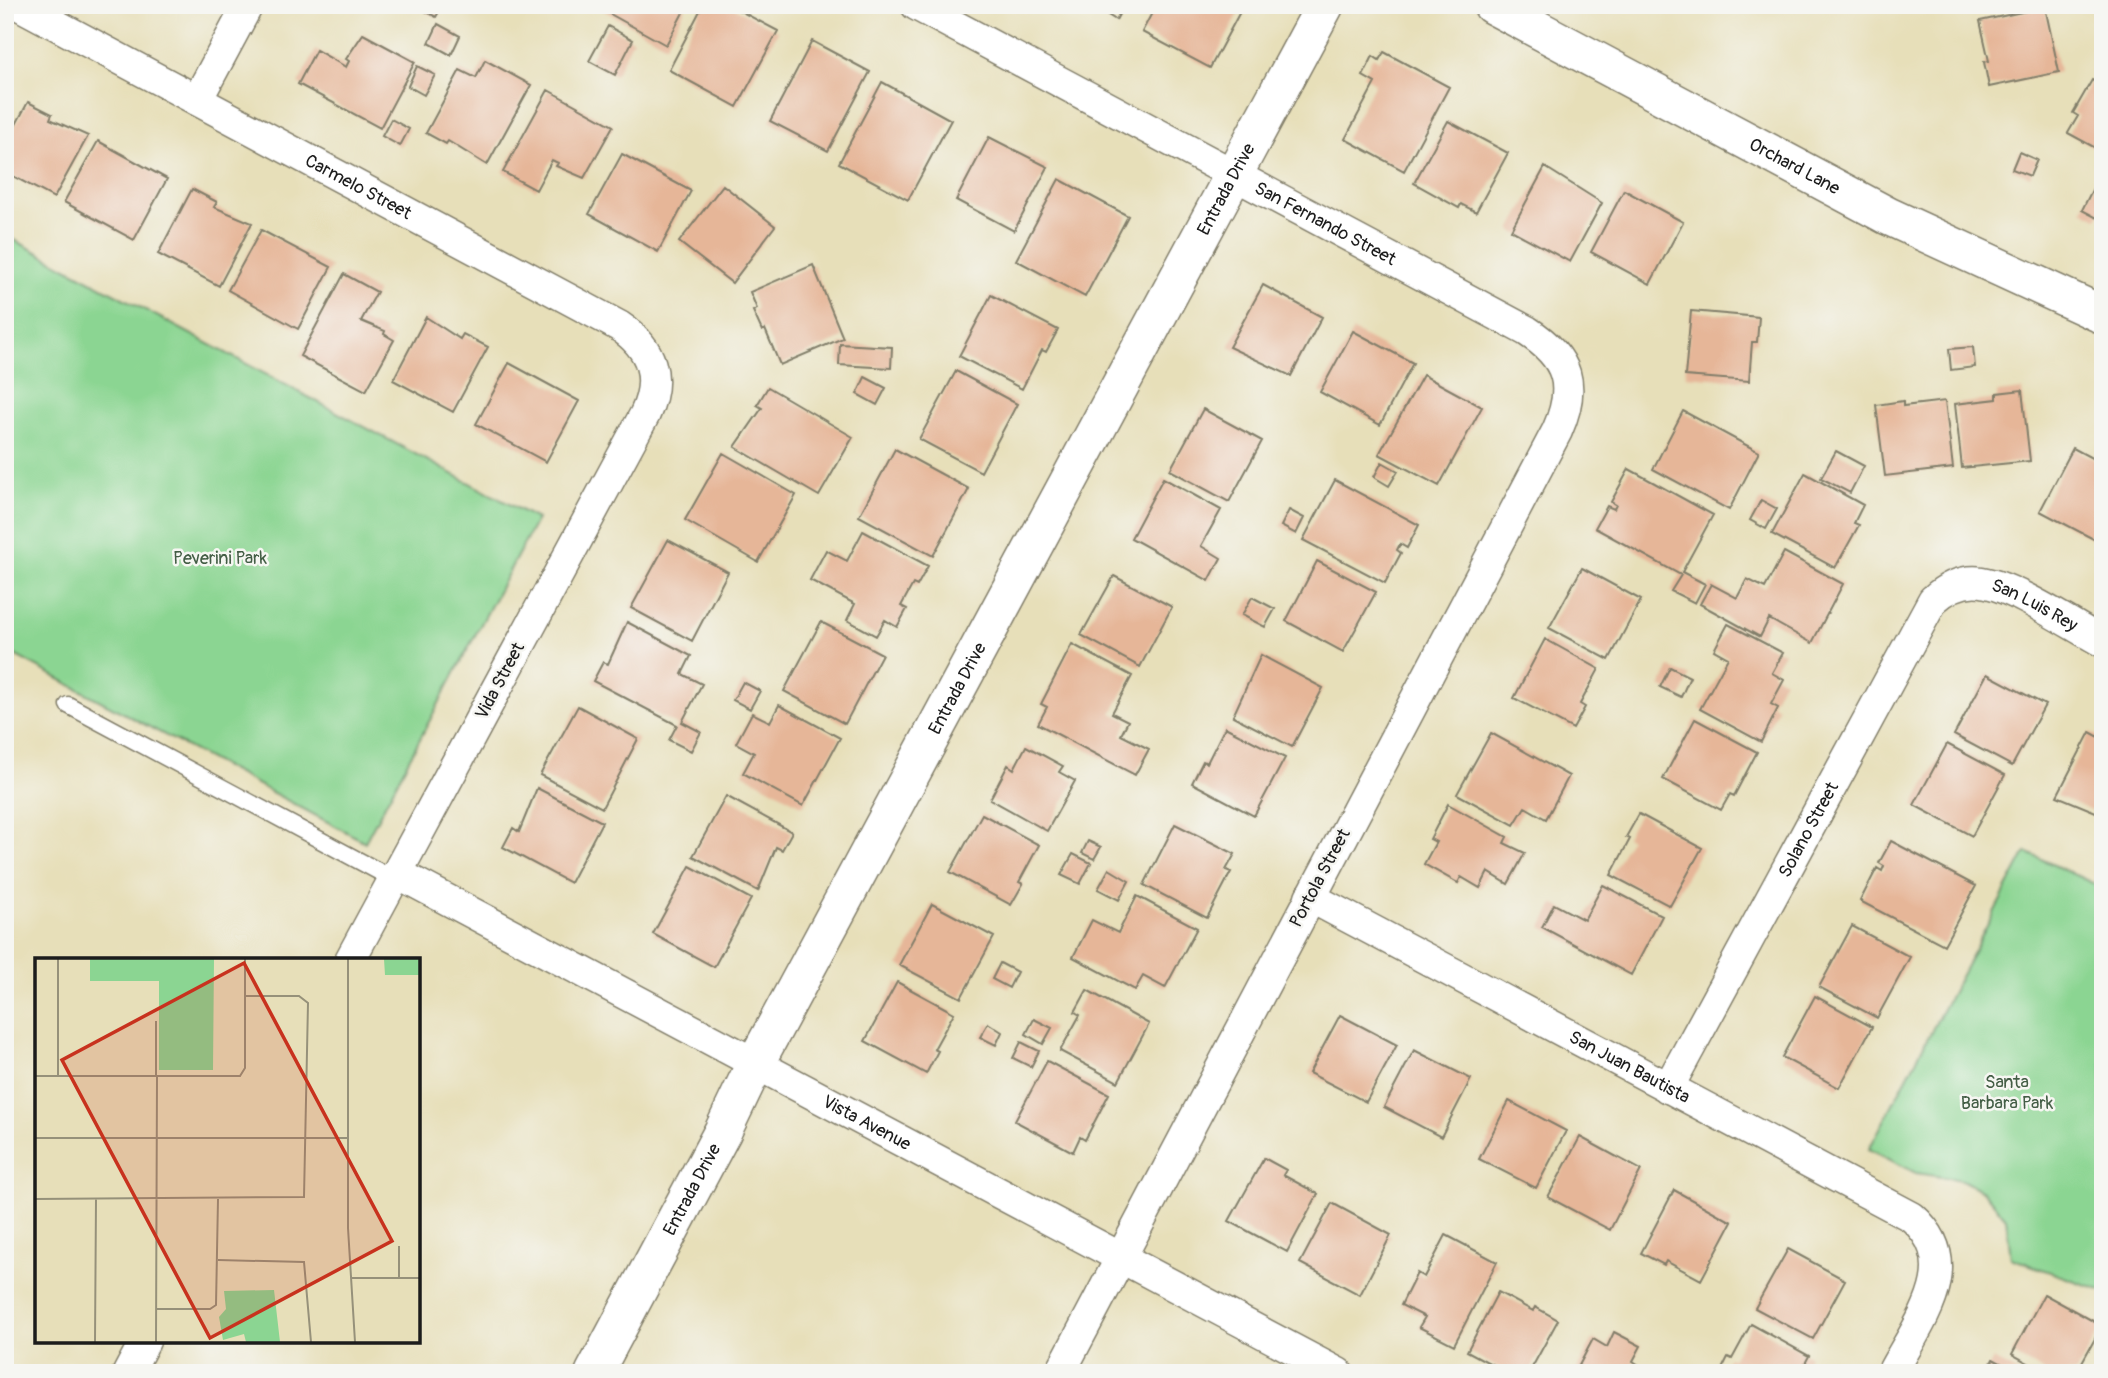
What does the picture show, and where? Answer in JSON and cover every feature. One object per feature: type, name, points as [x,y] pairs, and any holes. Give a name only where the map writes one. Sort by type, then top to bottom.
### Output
[{"type":"street","name":"Carmelo Street","points":[[19,5],[619,326],[639,341],[652,363],[654,378],[650,402]]},
{"type":"street","points":[[197,100],[248,5]]},
{"type":"street","name":"San Fernando Street","points":[[916,5],[1527,331],[1546,344],[1560,360],[1567,380]]},
{"type":"street","name":"Entrada Drive","points":[[594,1373],[723,1131],[755,1064],[1325,5]]},
{"type":"street","name":"Orchard Lane","points":[[1492,5],[1888,216],[2103,315]]},
{"type":"street","name":"Portola Street","points":[[1060,1373],[1557,431],[1567,403],[1567,380]]},
{"type":"street","name":"Vida Street","points":[[351,958],[650,402]]},
{"type":"street","name":"San Luis Rey","points":[[1961,584],[1981,581],[2000,587],[2103,642]]},
{"type":"street","name":"Solano Street","points":[[1668,1088],[1924,614],[1941,592],[1961,584]]},
{"type":"street","name":"Vista Avenue","points":[[395,876],[1122,1256],[1338,1373]]},
{"type":"street","name":"San Juan Bautista","points":[[1310,897],[1912,1217],[1923,1227],[1936,1251],[1939,1275],[1934,1291],[1892,1373]]},
{"type":"street","points":[[128,1373],[144,1343]]},
{"type":"lane","points":[[68,705],[395,876]]},
{"type":"green space","name":"Peverini Park","points":[[5,235],[537,519],[365,842],[5,650]]},
{"type":"green space","name":"Santa Barbara Park","points":[[2026,852],[2103,888],[2103,1291],[2011,1258],[2006,1218],[1984,1192],[1962,1180],[1916,1173],[1869,1149]]},
{"type":"building","points":[[414,5],[443,5],[436,17]]},
{"type":"building","points":[[594,5],[687,5],[666,45]]},
{"type":"building","points":[[703,5],[729,5],[778,31],[737,107],[669,70]]},
{"type":"building","points":[[1092,5],[1124,5],[1116,20]]},
{"type":"building","points":[[1156,5],[1237,5],[1242,8],[1210,68],[1142,32]]},
{"type":"building","points":[[2045,7],[2059,72],[1989,87],[1984,62],[1989,61],[1980,21]]},
{"type":"building","points":[[438,24],[460,36],[451,55],[429,43]]},
{"type":"building","points":[[608,26],[633,40],[615,75],[589,61]]},
{"type":"building","points":[[363,34],[415,62],[380,128],[298,84],[316,50],[346,67],[349,61],[346,59]]},
{"type":"building","points":[[812,41],[870,72],[828,151],[770,121]]},
{"type":"building","points":[[1384,52],[1449,87],[1404,171],[1345,139],[1375,83],[1363,76],[1373,56],[1379,60]]},
{"type":"building","points":[[485,60],[531,85],[487,165],[448,141],[446,144],[426,133],[460,70],[476,78]]},
{"type":"building","points":[[417,66],[435,75],[424,95],[408,86]]},
{"type":"building","points":[[2092,80],[2103,86],[2103,152],[2068,133],[2078,116],[2073,113]]},
{"type":"building","points":[[882,82],[951,120],[908,200],[839,163]]},
{"type":"building","points":[[548,90],[613,126],[584,178],[556,166],[558,163],[552,160],[536,190],[503,172]]},
{"type":"building","points":[[28,102],[52,114],[50,119],[88,136],[54,198],[5,172],[5,145]]},
{"type":"building","points":[[391,119],[409,129],[400,146],[382,136]]},
{"type":"building","points":[[1448,121],[1508,153],[1476,212],[1461,204],[1459,208],[1414,183]]},
{"type":"building","points":[[989,137],[1048,167],[1014,231],[956,200]]},
{"type":"building","points":[[98,141],[167,179],[134,240],[64,202]]},
{"type":"building","points":[[2019,152],[2037,160],[2030,176],[2012,169]]},
{"type":"building","points":[[622,154],[691,191],[658,252],[589,214]]},
{"type":"building","points":[[1545,167],[1602,203],[1570,262],[1511,230]]},
{"type":"building","points":[[1059,179],[1128,216],[1085,297],[1016,260]]},
{"type":"building","points":[[2097,180],[2103,183],[2103,207],[2097,218],[2082,210]]},
{"type":"building","points":[[723,185],[775,226],[732,283],[679,242]]},
{"type":"building","points":[[192,189],[217,202],[214,207],[252,223],[219,286],[158,254]]},
{"type":"building","points":[[1624,190],[1683,222],[1650,284],[1591,252]]},
{"type":"building","points":[[261,230],[331,267],[298,329],[228,290]]},
{"type":"building","points":[[813,265],[843,338],[780,365],[765,329],[762,331],[753,311],[757,309],[750,292]]},
{"type":"building","points":[[344,274],[377,292],[361,321],[385,331],[384,334],[394,340],[366,391],[300,356]]},
{"type":"building","points":[[1263,285],[1322,317],[1291,376],[1229,347]]},
{"type":"building","points":[[991,295],[1058,330],[1046,352],[1042,350],[1022,389],[959,356]]},
{"type":"building","points":[[1691,311],[1759,317],[1757,342],[1752,342],[1749,381],[1685,376]]},
{"type":"building","points":[[426,317],[460,339],[463,334],[488,347],[453,412],[393,380]]},
{"type":"building","points":[[1353,331],[1413,363],[1380,425],[1320,392]]},
{"type":"building","points":[[840,344],[892,347],[891,368],[839,365]]},
{"type":"building","points":[[1973,347],[1975,367],[1951,370],[1949,349]]},
{"type":"building","points":[[509,363],[579,401],[546,462],[476,424]]},
{"type":"building","points":[[956,371],[1017,404],[981,472],[919,439]]},
{"type":"building","points":[[1423,375],[1482,407],[1439,486],[1379,454]]},
{"type":"building","points":[[865,377],[886,388],[877,405],[857,394]]},
{"type":"building","points":[[768,387],[853,437],[819,496],[735,447],[762,408],[757,405]]},
{"type":"building","points":[[2022,390],[2030,461],[1962,468],[1955,404],[1997,399],[1997,393]]},
{"type":"building","points":[[1903,401],[1903,406],[1945,401],[1953,468],[1885,476],[1876,405]]},
{"type":"building","points":[[1203,409],[1262,441],[1229,502],[1170,470]]},
{"type":"building","points":[[1683,411],[1759,452],[1729,510],[1653,469]]},
{"type":"building","points":[[2073,448],[2103,464],[2103,544],[2040,511]]},
{"type":"building","points":[[895,449],[969,489],[933,556],[859,516]]},
{"type":"building","points":[[1836,451],[1864,466],[1850,493],[1821,478]]},
{"type":"building","points":[[723,453],[796,495],[758,562],[685,520]]},
{"type":"building","points":[[1382,462],[1398,471],[1389,486],[1374,477]]},
{"type":"building","points":[[1629,469],[1713,515],[1682,572],[1705,584],[1695,603],[1671,591],[1681,575],[1595,528],[1607,506],[1614,509],[1616,505],[1611,502]]},
{"type":"building","points":[[1805,473],[1863,505],[1854,523],[1859,525],[1835,568],[1772,534]]},
{"type":"building","points":[[1163,478],[1221,510],[1201,546],[1221,558],[1209,581],[1131,538]]},
{"type":"building","points":[[1335,480],[1419,525],[1407,548],[1400,544],[1397,550],[1401,553],[1385,583],[1303,540]]},
{"type":"building","points":[[1761,500],[1777,509],[1766,529],[1750,520]]},
{"type":"building","points":[[1289,510],[1304,518],[1296,534],[1281,526]]},
{"type":"building","points":[[863,531],[928,566],[917,586],[913,584],[901,606],[907,609],[897,627],[885,620],[876,636],[847,620],[855,604],[810,580],[826,550],[847,561]]},
{"type":"building","points":[[668,540],[728,572],[692,641],[631,608]]},
{"type":"building","points":[[1784,552],[1843,584],[1812,643],[1769,619],[1760,637],[1700,604],[1711,584],[1737,598],[1747,579],[1765,588]]},
{"type":"building","points":[[1317,561],[1376,592],[1343,652],[1286,621]]},
{"type":"building","points":[[1582,568],[1641,600],[1609,660],[1549,628]]},
{"type":"building","points":[[1114,576],[1172,607],[1140,667],[1081,635]]},
{"type":"building","points":[[1252,597],[1275,609],[1265,627],[1242,615]]},
{"type":"building","points":[[627,622],[691,656],[682,674],[702,684],[682,722],[701,732],[691,751],[669,740],[677,725],[593,681],[603,662],[608,664]]},
{"type":"building","points":[[821,622],[882,654],[845,724],[784,691]]},
{"type":"building","points":[[1728,624],[1783,653],[1772,673],[1784,680],[1771,704],[1778,708],[1761,742],[1700,709],[1728,658],[1714,650]]},
{"type":"building","points":[[1545,639],[1599,669],[1580,704],[1585,707],[1573,729],[1514,698]]},
{"type":"building","points":[[1072,644],[1132,676],[1112,713],[1128,721],[1121,735],[1149,749],[1135,775],[1038,724],[1047,707],[1041,704]]},
{"type":"building","points":[[1261,655],[1323,688],[1292,747],[1233,716]]},
{"type":"building","points":[[1670,667],[1690,677],[1681,697],[1660,687]]},
{"type":"building","points":[[1987,674],[2045,705],[2012,766],[1954,735]]},
{"type":"building","points":[[743,682],[760,691],[750,709],[733,700]]},
{"type":"building","points":[[779,705],[840,738],[803,806],[743,773],[754,753],[736,743],[752,713],[770,722]]},
{"type":"building","points":[[578,706],[638,739],[602,808],[540,775]]},
{"type":"building","points":[[1695,719],[1757,752],[1734,796],[1730,794],[1721,810],[1663,779]]},
{"type":"building","points":[[1225,727],[1285,758],[1254,816],[1192,783],[1203,761],[1207,763]]},
{"type":"building","points":[[2090,732],[2103,739],[2103,815],[2057,796]]},
{"type":"building","points":[[1491,733],[1569,776],[1546,819],[1525,807],[1514,825],[1457,794]]},
{"type":"building","points":[[1947,744],[2005,775],[1972,836],[1914,805]]},
{"type":"building","points":[[1026,746],[1063,766],[1059,772],[1075,781],[1047,831],[990,799],[1008,765],[1014,769]]},
{"type":"building","points":[[537,788],[602,822],[570,883],[503,847],[513,828],[519,832]]},
{"type":"building","points":[[726,796],[792,832],[782,850],[776,847],[758,891],[693,856]]},
{"type":"building","points":[[1448,804],[1507,837],[1504,843],[1525,853],[1508,884],[1488,872],[1480,888],[1461,877],[1458,883],[1424,864],[1436,842],[1430,839]]},
{"type":"building","points":[[982,814],[1039,845],[1019,882],[1023,884],[1011,905],[950,872]]},
{"type":"building","points":[[1639,814],[1702,848],[1670,906],[1611,875],[1630,839],[1626,837]]},
{"type":"building","points":[[1175,824],[1235,854],[1226,870],[1231,872],[1207,918],[1144,885]]},
{"type":"building","points":[[1088,841],[1101,847],[1094,859],[1082,853]]},
{"type":"building","points":[[1891,841],[1976,886],[1944,945],[1860,901],[1877,868],[1882,871],[1884,866],[1879,863]]},
{"type":"building","points":[[1073,854],[1091,863],[1080,884],[1061,875]]},
{"type":"building","points":[[690,866],[751,899],[714,967],[653,934]]},
{"type":"building","points":[[1109,869],[1129,881],[1119,900],[1098,889]]},
{"type":"building","points":[[1603,885],[1662,916],[1631,975],[1542,927],[1554,904],[1584,920]]},
{"type":"building","points":[[1137,896],[1197,928],[1165,988],[1143,976],[1135,990],[1073,957],[1092,920],[1118,933]]},
{"type":"building","points":[[932,904],[994,937],[961,998],[899,965]]},
{"type":"building","points":[[1852,926],[1910,957],[1877,1018],[1819,987]]},
{"type":"building","points":[[1000,963],[1017,972],[1009,988],[992,979]]},
{"type":"building","points":[[897,982],[954,1013],[934,1049],[938,1051],[926,1074],[865,1041]]},
{"type":"building","points":[[1087,990],[1149,1024],[1118,1082],[1060,1051],[1080,1015],[1075,1012]]},
{"type":"building","points":[[1815,996],[1872,1027],[1839,1088],[1782,1057]]},
{"type":"building","points":[[1340,1015],[1397,1045],[1366,1102],[1309,1073]]},
{"type":"building","points":[[1034,1019],[1052,1028],[1043,1044],[1026,1034]]},
{"type":"building","points":[[988,1023],[1002,1032],[996,1045],[980,1037]]},
{"type":"building","points":[[1021,1042],[1039,1051],[1031,1067],[1013,1058]]},
{"type":"building","points":[[1414,1050],[1471,1079],[1441,1137],[1384,1107]]},
{"type":"building","points":[[1047,1061],[1109,1094],[1085,1140],[1080,1137],[1073,1152],[1015,1121]]},
{"type":"building","points":[[1509,1101],[1566,1131],[1536,1188],[1479,1159]]},
{"type":"building","points":[[1580,1137],[1641,1170],[1610,1230],[1548,1197]]},
{"type":"building","points":[[1264,1158],[1286,1170],[1283,1175],[1318,1194],[1287,1252],[1229,1221]]},
{"type":"building","points":[[1674,1190],[1732,1222],[1701,1280],[1666,1261],[1664,1265],[1641,1253]]},
{"type":"building","points":[[1332,1203],[1391,1235],[1360,1295],[1300,1263]]},
{"type":"building","points":[[1446,1235],[1497,1262],[1454,1345],[1419,1327],[1425,1317],[1401,1305],[1417,1273],[1424,1277]]},
{"type":"building","points":[[1788,1249],[1845,1280],[1813,1339],[1755,1308]]},
{"type":"building","points":[[1498,1292],[1533,1311],[1535,1307],[1558,1320],[1529,1373],[1508,1373],[1467,1351]]},
{"type":"building","points":[[2044,1294],[2102,1326],[2076,1373],[2046,1373],[2012,1354]]},
{"type":"building","points":[[1751,1324],[1809,1356],[1800,1373],[1720,1373],[1728,1357],[1732,1359]]},
{"type":"building","points":[[1614,1332],[1641,1346],[1633,1361],[1651,1373],[1575,1373],[1593,1339],[1607,1347]]},
{"type":"building","points":[[1993,1359],[2019,1373],[1986,1373]]}]
